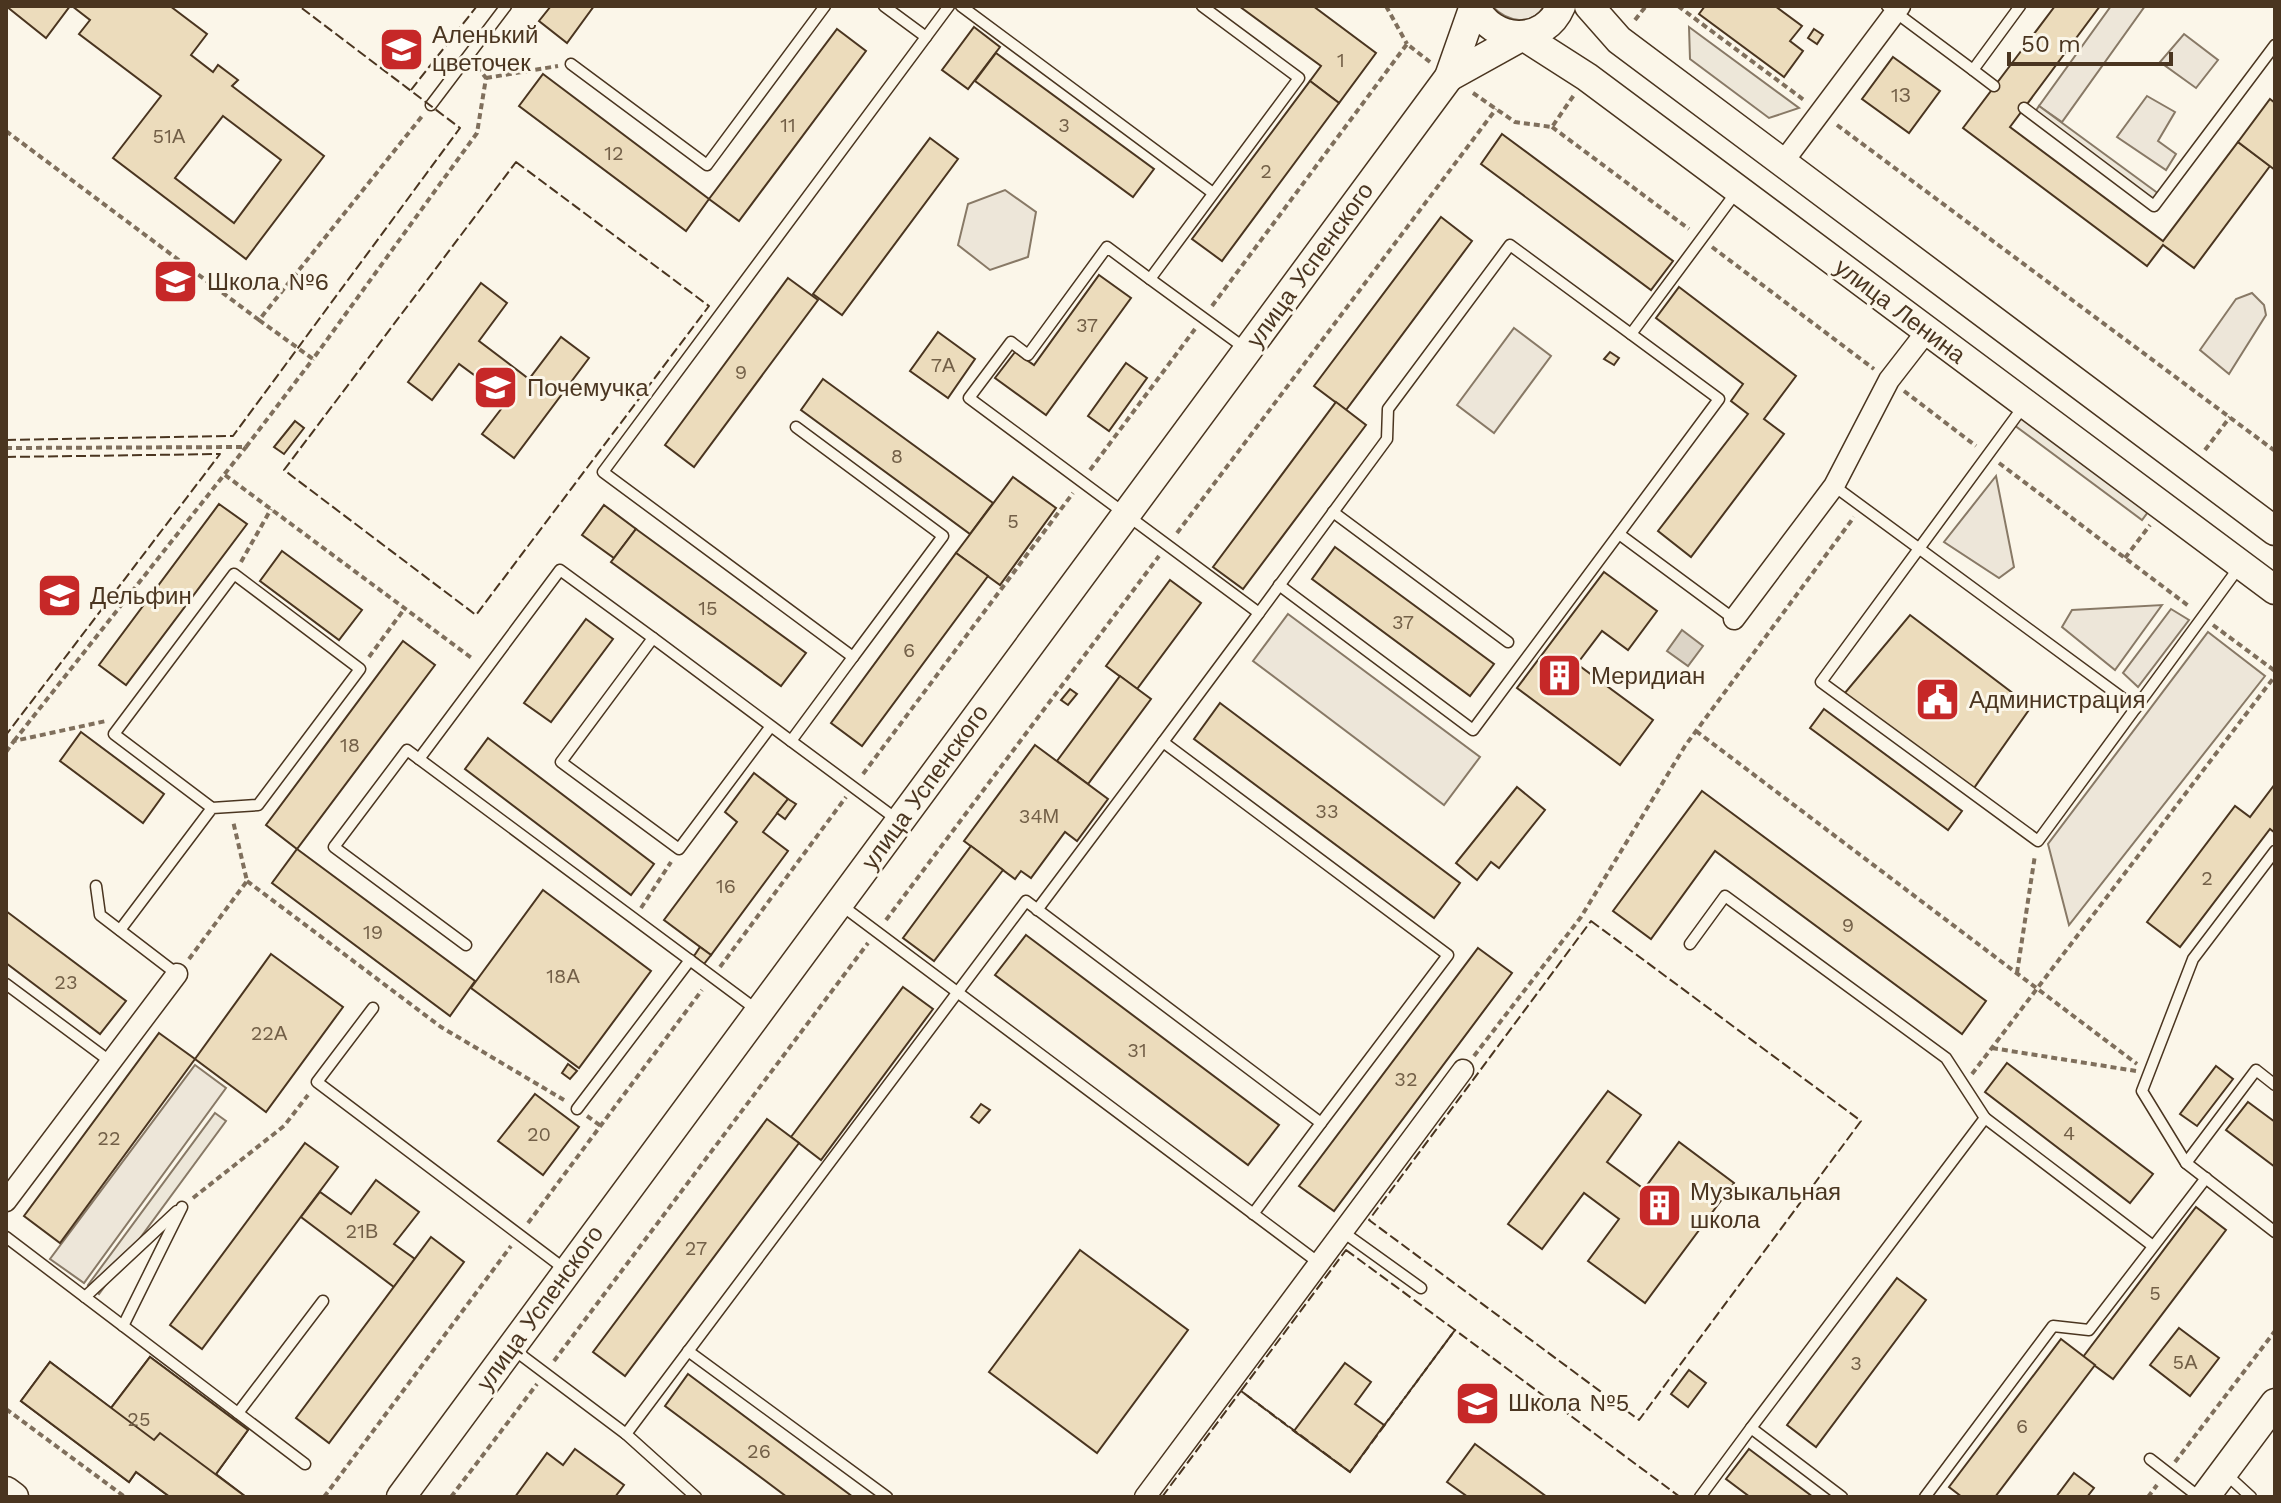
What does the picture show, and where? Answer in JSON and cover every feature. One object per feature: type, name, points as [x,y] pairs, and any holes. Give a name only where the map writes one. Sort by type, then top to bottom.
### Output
[{"type":"street","name":"улица Ленина","points":[[1474,6],[1488,25],[1498,32],[1523,36],[1587,77],[2275,590]]},
{"type":"street","points":[[1449,77],[1474,6]]},
{"type":"street","name":"улица Ленина","points":[[1589,6],[1619,40],[2275,531]]},
{"type":"street","points":[[1449,77],[1551,22],[1561,7]]},
{"type":"street","points":[[1783,162],[1894,8]]},
{"type":"street","name":"улица Успенского","points":[[401,1497],[1449,77]]},
{"type":"street","points":[[1734,619],[1834,486],[1889,380],[1927,331]]},
{"type":"street","points":[[6,1201],[177,974]]},
{"type":"street","points":[[1145,1497],[1463,1070]]},
{"type":"street","points":[[2202,1497],[2275,1403]]},
{"type":"street","points":[[6,1491],[14,1497]]},
{"type":"lane","points":[[431,105],[506,6]]},
{"type":"lane","points":[[571,64],[707,165],[825,6]]},
{"type":"lane","points":[[884,6],[926,37]]},
{"type":"lane","points":[[853,657],[603,472],[949,6]]},
{"type":"lane","points":[[961,6],[1213,193]]},
{"type":"lane","points":[[1150,279],[1299,78],[1202,6]]},
{"type":"lane","points":[[1973,70],[2020,6]]},
{"type":"lane","points":[[1894,8],[1994,86]]},
{"type":"lane","points":[[2024,108],[2154,206],[2275,45]]},
{"type":"lane","points":[[1631,334],[1738,190]]},
{"type":"lane","points":[[1037,910],[1387,439],[1388,409],[1510,245],[1719,399],[1473,730],[1279,585]]},
{"type":"lane","points":[[1247,350],[1107,247],[1028,355],[1011,342],[969,398],[1259,613]]},
{"type":"lane","points":[[2026,404],[1821,682],[2038,841],[2241,565]]},
{"type":"lane","points":[[791,741],[943,536],[796,427]]},
{"type":"lane","points":[[1834,486],[2136,708]]},
{"type":"lane","points":[[1333,512],[1508,642]]},
{"type":"lane","points":[[1619,534],[1734,619]]},
{"type":"lane","points":[[419,759],[560,570],[900,821]]},
{"type":"lane","points":[[234,574],[360,669],[258,805],[212,808],[114,734],[234,574]]},
{"type":"lane","points":[[653,638],[561,762],[679,849],[771,726]]},
{"type":"lane","points":[[1163,742],[1448,955],[1253,1214]]},
{"type":"lane","points":[[466,945],[334,847],[407,750],[759,1012]]},
{"type":"lane","points":[[120,930],[212,808]]},
{"type":"lane","points":[[2275,851],[2193,959],[2142,1091],[2186,1163],[2275,1232]]},
{"type":"lane","points":[[96,886],[100,915],[177,974]]},
{"type":"lane","points":[[1690,944],[1725,896],[1946,1058],[1985,1118],[2153,1246]]},
{"type":"lane","points":[[626,1434],[1026,901],[1321,1123]]},
{"type":"lane","points":[[839,903],[1319,1263]]},
{"type":"lane","points":[[577,1109],[690,960]]},
{"type":"lane","points":[[6,984],[111,1062]]},
{"type":"lane","points":[[373,1008],[317,1082],[568,1271]]},
{"type":"lane","points":[[2186,1163],[2256,1070],[2275,1085]]},
{"type":"lane","points":[[1700,1497],[1985,1118]]},
{"type":"lane","points":[[1925,1497],[2053,1326],[2089,1330],[2206,1178]]},
{"type":"lane","points":[[85,1297],[182,1207]]},
{"type":"lane","points":[[123,1326],[182,1207]]},
{"type":"lane","points":[[1343,1232],[1421,1288]]},
{"type":"lane","points":[[6,1237],[305,1464]]},
{"type":"lane","points":[[238,1413],[323,1301]]},
{"type":"lane","points":[[511,1347],[626,1434],[696,1497]]},
{"type":"lane","points":[[688,1351],[887,1497]]},
{"type":"lane","points":[[1751,1428],[1842,1497]]},
{"type":"lane","points":[[2150,1459],[2202,1497]]},
{"type":"lane","points":[[2224,1472],[2251,1497]]},
{"type":"path","points":[[1386,6],[1407,44],[1449,77],[1515,122],[1552,127],[2275,674],[1963,1085]]},
{"type":"path","points":[[1619,40],[1646,6]]},
{"type":"path","points":[[1678,6],[2275,451]]},
{"type":"path","points":[[324,1497],[1407,44]]},
{"type":"path","points":[[6,752],[225,475],[477,133],[486,78],[468,57]]},
{"type":"path","points":[[486,78],[571,64]]},
{"type":"path","points":[[1552,127],[1587,77]]},
{"type":"path","points":[[259,320],[431,105]]},
{"type":"path","points":[[451,1497],[1496,109]]},
{"type":"path","points":[[6,131],[313,359]]},
{"type":"path","points":[[6,448],[246,447]]},
{"type":"path","points":[[225,475],[487,669]]},
{"type":"path","points":[[1463,1070],[1581,917],[1696,731],[1862,507]]},
{"type":"path","points":[[234,574],[271,509]]},
{"type":"path","points":[[360,669],[405,608]]},
{"type":"path","points":[[14,741],[128,716]]},
{"type":"path","points":[[1696,731],[2149,1073]]},
{"type":"path","points":[[230,807],[247,881],[441,1027],[601,1126]]},
{"type":"path","points":[[2017,973],[2038,841]]},
{"type":"path","points":[[634,918],[679,849]]},
{"type":"path","points":[[177,974],[247,881]]},
{"type":"path","points":[[1992,1048],[2149,1073]]},
{"type":"path","points":[[182,1207],[284,1126],[317,1082]]},
{"type":"path","points":[[2148,1497],[2275,1331]]},
{"type":"path","points":[[6,1409],[125,1497]]},
{"type":"shaded area","points":[[1492,6],[1544,6],[1533,17],[1519,20],[1505,16]]},
{"type":"shaded area","points":[[2111,6],[2145,6],[2062,122],[2039,106]]},
{"type":"shaded area","points":[[1689,27],[1799,108],[1769,118],[1690,59]]},
{"type":"shaded area","points":[[2184,34],[2218,60],[2196,88],[2160,62]]},
{"type":"shaded area","points":[[2147,96],[2175,112],[2158,141],[2176,154],[2166,170],[2117,137]]},
{"type":"shaded area","points":[[2039,106],[2159,194],[2152,200],[2035,112]]},
{"type":"shaded area","points":[[1005,190],[1036,212],[1028,257],[990,270],[958,245],[968,204]]},
{"type":"shaded area","points":[[2252,293],[2264,305],[2266,315],[2229,374],[2200,350],[2236,299]]},
{"type":"shaded area","points":[[1514,328],[1551,356],[1494,433],[1457,405]]},
{"type":"shaded area","points":[[2026,409],[2154,504],[2142,520],[2014,425]]},
{"type":"shaded area","points":[[1996,476],[2014,567],[1999,578],[1944,542]]},
{"type":"shaded area","points":[[2162,605],[2115,670],[2062,627],[2072,610]]},
{"type":"shaded area","points":[[2171,609],[2189,620],[2138,687],[2123,673]]},
{"type":"shaded area","points":[[1288,614],[1480,757],[1444,805],[1253,661]]},
{"type":"shaded area","points":[[1682,630],[1703,646],[1688,666],[1667,651]]},
{"type":"shaded area","points":[[2208,632],[2265,676],[2069,925],[2048,844]]},
{"type":"shaded area","points":[[195,1065],[226,1088],[84,1283],[50,1259]]},
{"type":"shaded area","points":[[215,1113],[226,1121],[99,1294],[88,1285]]},
{"type":"building","points":[[6,6],[70,6],[46,38]]},
{"type":"building","points":[[72,6],[170,6],[207,34],[191,55],[213,72],[218,65],[238,80],[232,86],[324,156],[246,259],[113,158],[161,96],[79,34],[90,20]],"holes":[[[223,116],[281,160],[234,223],[175,178]]]},
{"type":"building","points":[[551,6],[594,6],[567,43],[539,21]]},
{"type":"building","points":[[1239,6],[1313,6],[1376,53],[1339,103],[1310,81],[1321,66]]},
{"type":"building","points":[[1705,6],[1775,6],[1802,26],[1790,41],[1803,51],[1784,77],[1699,14]]},
{"type":"building","points":[[2055,6],[2100,6],[2010,127],[2163,241],[2238,142],[2270,166],[2194,268],[2163,245],[2147,266],[1963,128]]},
{"type":"building","points":[[974,27],[1000,47],[968,89],[942,70]]},
{"type":"building","points":[[837,29],[866,51],[739,221],[709,199]]},
{"type":"building","points":[[1814,29],[1823,35],[1817,44],[1808,38]]},
{"type":"building","points":[[996,53],[1154,169],[1133,197],[975,81]]},
{"type":"building","points":[[1893,57],[1940,91],[1909,133],[1862,99]]},
{"type":"building","points":[[543,74],[709,199],[686,231],[519,106]]},
{"type":"building","points":[[1310,81],[1339,103],[1222,261],[1192,239]]},
{"type":"building","points":[[2270,99],[2275,103],[2275,170],[2238,142]]},
{"type":"building","points":[[1502,134],[1673,261],[1651,290],[1481,164]]},
{"type":"building","points":[[930,138],[958,159],[842,315],[813,294]]},
{"type":"building","points":[[1441,217],[1472,241],[1346,410],[1314,386]]},
{"type":"building","points":[[1099,275],[1131,298],[1046,415],[995,378],[1015,352],[1034,365]]},
{"type":"building","points":[[788,278],[818,300],[694,467],[665,445]]},
{"type":"building","points":[[481,283],[507,303],[479,341],[529,379],[561,337],[589,358],[514,458],[482,434],[508,400],[459,364],[432,400],[408,382]]},
{"type":"building","points":[[1679,287],[1796,376],[1764,419],[1784,434],[1691,557],[1658,531],[1748,414],[1731,401],[1743,384],[1656,318]]},
{"type":"building","points":[[938,332],[975,359],[948,398],[910,371]]},
{"type":"building","points":[[1610,352],[1619,358],[1614,365],[1604,359]]},
{"type":"building","points":[[1126,363],[1147,378],[1109,431],[1088,416]]},
{"type":"building","points":[[823,379],[993,503],[970,534],[801,410]]},
{"type":"building","points":[[1336,402],[1366,425],[1243,589],[1213,567]]},
{"type":"building","points":[[295,421],[304,428],[284,454],[274,447]]},
{"type":"building","points":[[1013,477],[1056,508],[1000,585],[956,553]]},
{"type":"building","points":[[219,504],[247,524],[126,685],[99,665]]},
{"type":"building","points":[[604,505],[636,529],[614,558],[582,535]]},
{"type":"building","points":[[636,529],[806,653],[781,686],[611,562]]},
{"type":"building","points":[[1335,547],[1494,664],[1470,696],[1312,579]]},
{"type":"building","points":[[282,551],[362,610],[339,640],[260,581]]},
{"type":"building","points":[[956,553],[988,576],[862,746],[831,723]]},
{"type":"building","name":"Меридиан","points":[[1604,572],[1657,611],[1628,650],[1602,631],[1577,664],[1653,720],[1620,765],[1517,688]]},
{"type":"building","points":[[1170,580],[1201,603],[1137,689],[1106,666]]},
{"type":"building","name":"Администрация","points":[[1910,615],[2031,707],[1974,788],[1844,694]]},
{"type":"building","points":[[586,619],[613,639],[551,722],[524,703]]},
{"type":"building","points":[[403,641],[435,665],[297,849],[266,825]]},
{"type":"building","points":[[1120,676],[1151,699],[1088,784],[1057,761]]},
{"type":"building","points":[[1070,689],[1077,694],[1068,705],[1061,700]]},
{"type":"building","points":[[1220,703],[1460,883],[1434,918],[1194,739]]},
{"type":"building","points":[[1824,709],[1962,811],[1948,830],[1810,728]]},
{"type":"building","points":[[81,732],[164,794],[143,823],[60,761]]},
{"type":"building","points":[[488,738],[654,864],[631,895],[465,769]]},
{"type":"building","points":[[1035,745],[1108,799],[1077,841],[1065,832],[1031,878],[1021,871],[1015,879],[964,841]]},
{"type":"building","points":[[754,773],[788,799],[763,832],[788,851],[711,955],[664,920],[737,822],[725,812]]},
{"type":"building","points":[[2275,784],[2275,833],[2270,829],[2180,947],[2147,922],[2235,806],[2250,817]]},
{"type":"building","points":[[1517,787],[1545,810],[1499,868],[1491,862],[1477,880],[1456,863]]},
{"type":"building","points":[[1702,791],[1986,1001],[1962,1034],[1715,851],[1651,939],[1613,911]]},
{"type":"building","points":[[788,799],[796,804],[785,819],[777,813]]},
{"type":"building","points":[[971,846],[1003,870],[934,961],[903,938]]},
{"type":"building","points":[[297,849],[475,981],[450,1016],[272,883]]},
{"type":"building","points":[[543,890],[651,971],[579,1068],[471,988]]},
{"type":"building","points":[[6,911],[126,1001],[100,1034],[6,963]]},
{"type":"building","points":[[1026,935],[1279,1125],[1248,1165],[995,975]]},
{"type":"building","points":[[700,947],[711,955],[704,964],[694,956]]},
{"type":"building","points":[[1478,948],[1512,973],[1334,1211],[1299,1186]]},
{"type":"building","points":[[271,954],[343,1007],[266,1112],[195,1059]]},
{"type":"building","points":[[903,987],[933,1009],[821,1160],[791,1137]]},
{"type":"building","points":[[159,1033],[195,1059],[60,1243],[24,1216]]},
{"type":"building","points":[[2007,1063],[2153,1174],[2130,1203],[1985,1092]]},
{"type":"building","points":[[568,1064],[577,1071],[570,1079],[562,1073]]},
{"type":"building","points":[[2216,1066],[2233,1079],[2197,1126],[2180,1114]]},
{"type":"building","name":"Музыкальная школа","points":[[1608,1091],[1641,1115],[1607,1162],[1644,1189],[1679,1142],[1734,1183],[1645,1303],[1588,1261],[1619,1219],[1584,1193],[1542,1249],[1508,1224]]},
{"type":"building","points":[[535,1094],[579,1127],[543,1175],[498,1141]]},
{"type":"building","points":[[2248,1102],[2275,1122],[2275,1167],[2226,1130]]},
{"type":"building","points":[[981,1104],[990,1110],[979,1123],[971,1117]]},
{"type":"building","points":[[767,1119],[799,1143],[625,1376],[593,1352]]},
{"type":"building","points":[[305,1143],[338,1167],[202,1349],[170,1325]]},
{"type":"building","points":[[376,1180],[419,1212],[394,1244],[415,1259],[394,1287],[301,1217],[320,1192],[351,1214]]},
{"type":"building","points":[[2196,1207],[2226,1230],[2113,1379],[2083,1357]]},
{"type":"building","points":[[431,1237],[464,1262],[329,1443],[296,1418]]},
{"type":"building","points":[[1080,1250],[1188,1330],[1097,1453],[989,1372]]},
{"type":"building","points":[[1897,1278],[1926,1300],[1816,1447],[1787,1425]]},
{"type":"building","points":[[2179,1328],[2219,1358],[2190,1396],[2150,1365]]},
{"type":"building","points":[[2061,1339],[2095,1365],[1995,1497],[1962,1497],[1949,1487]]},
{"type":"building","points":[[150,1357],[248,1430],[216,1474],[160,1433],[154,1440],[111,1408]]},
{"type":"building","points":[[150,1357],[248,1430],[216,1474],[246,1497],[170,1497],[136,1472],[129,1482],[21,1401],[50,1362],[111,1408]]},
{"type":"building","points":[[50,1362],[154,1440],[160,1433],[246,1497],[170,1497],[136,1472],[129,1482],[21,1401]]},
{"type":"building","points":[[1345,1363],[1371,1382],[1355,1404],[1384,1425],[1350,1472],[1294,1431]]},
{"type":"building","points":[[1689,1370],[1706,1383],[1688,1407],[1671,1394]]},
{"type":"building","points":[[688,1374],[853,1497],[787,1497],[665,1406]]},
{"type":"building","points":[[1475,1444],[1547,1497],[1468,1497],[1447,1482]]},
{"type":"building","points":[[575,1449],[624,1485],[615,1497],[515,1497],[547,1453],[563,1465]]},
{"type":"building","points":[[1749,1449],[1813,1497],[1750,1497],[1726,1479]]},
{"type":"building","points":[[2074,1473],[2094,1488],[2087,1497],[2056,1497]]},
{"type":"fence","points":[[6,440],[233,436],[460,128],[299,6]]},
{"type":"fence","points":[[411,90],[477,6]]},
{"type":"fence","points":[[516,162],[709,306],[476,615],[284,470],[516,162]]},
{"type":"fence","points":[[6,457],[220,454],[6,735]]},
{"type":"fence","points":[[1591,921],[1861,1121],[1639,1420],[1369,1220],[1591,921]]},
{"type":"fence","points":[[1346,1250],[1455,1330],[1350,1472],[1241,1391],[1346,1250]]},
{"type":"fence","points":[[1383,1427],[1455,1330],[1680,1497]]},
{"type":"fence","points":[[1162,1497],[1241,1391],[1298,1434]]},
{"type":"place","name":"Аленький цветочек","points":[[401,49]]},
{"type":"place","name":"Школа №6","points":[[176,282]]},
{"type":"place","name":"Почемучка","points":[[496,388]]},
{"type":"place","name":"Дельфин","points":[[59,596]]},
{"type":"place","name":"Меридиан","points":[[1560,676]]},
{"type":"place","name":"Администрация","points":[[1938,700]]},
{"type":"place","name":"Музыкальная школа","points":[[1659,1206]]},
{"type":"place","name":"Школа №5","points":[[1477,1403]]}]
